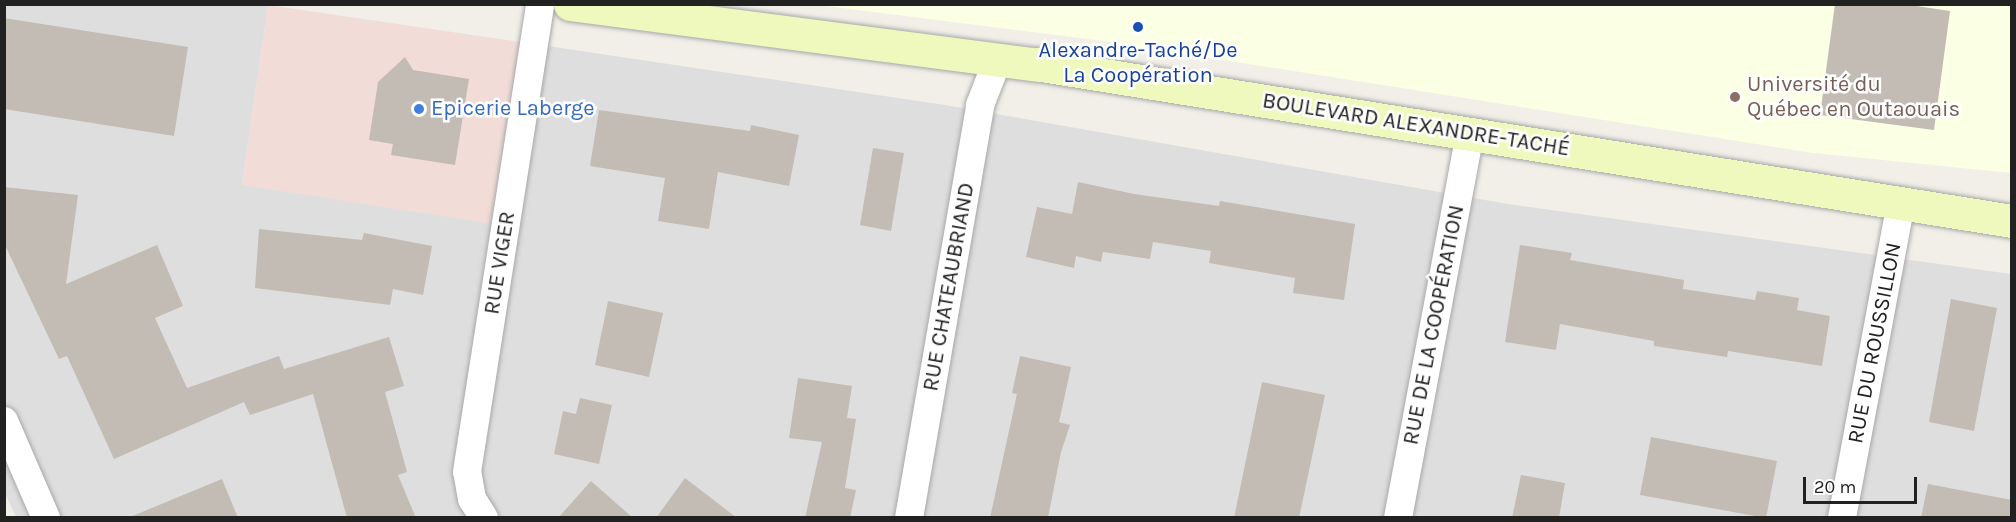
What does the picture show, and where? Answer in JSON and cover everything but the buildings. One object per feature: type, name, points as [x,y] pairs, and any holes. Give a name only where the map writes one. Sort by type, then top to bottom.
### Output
[{"type":"main road","name":"BOULEVARD ALEXANDRE-TACHÉ","points":[[570,4],[998,59],[2012,221]]},
{"type":"street","name":"RUE VIGER","points":[[484,518],[472,499],[467,472],[540,4]]},
{"type":"street","name":"RUE CHATEAUBRIAND","points":[[909,518],[980,105],[998,59]]},
{"type":"street","name":"RUE DE LA COOPÉRATION","points":[[1398,518],[1470,133]]},
{"type":"street","name":"RUE DU ROUSSILLON","points":[[1842,518],[1901,204]]},
{"type":"street","points":[[4,421],[46,518]]},
{"type":"shaded area","points":[[4,5],[268,5],[242,185],[534,44],[945,105],[1508,204],[2011,274],[2011,517],[16,517],[4,491]]},
{"type":"shaded area","points":[[268,5],[534,44],[506,226],[242,185]]},
{"type":"shaded area","name":"Université du Québec en Outaouais","points":[[818,5],[2011,5],[2011,173],[1813,153],[1103,41]]},
{"type":"place","name":"Alexandre-Taché/De La Coopération","points":[[1138,27]]},
{"type":"place","name":"Université du Québec en Outaouais","points":[[1735,97]]},
{"type":"place","name":"Epicerie Laberge","points":[[419,109]]}]
